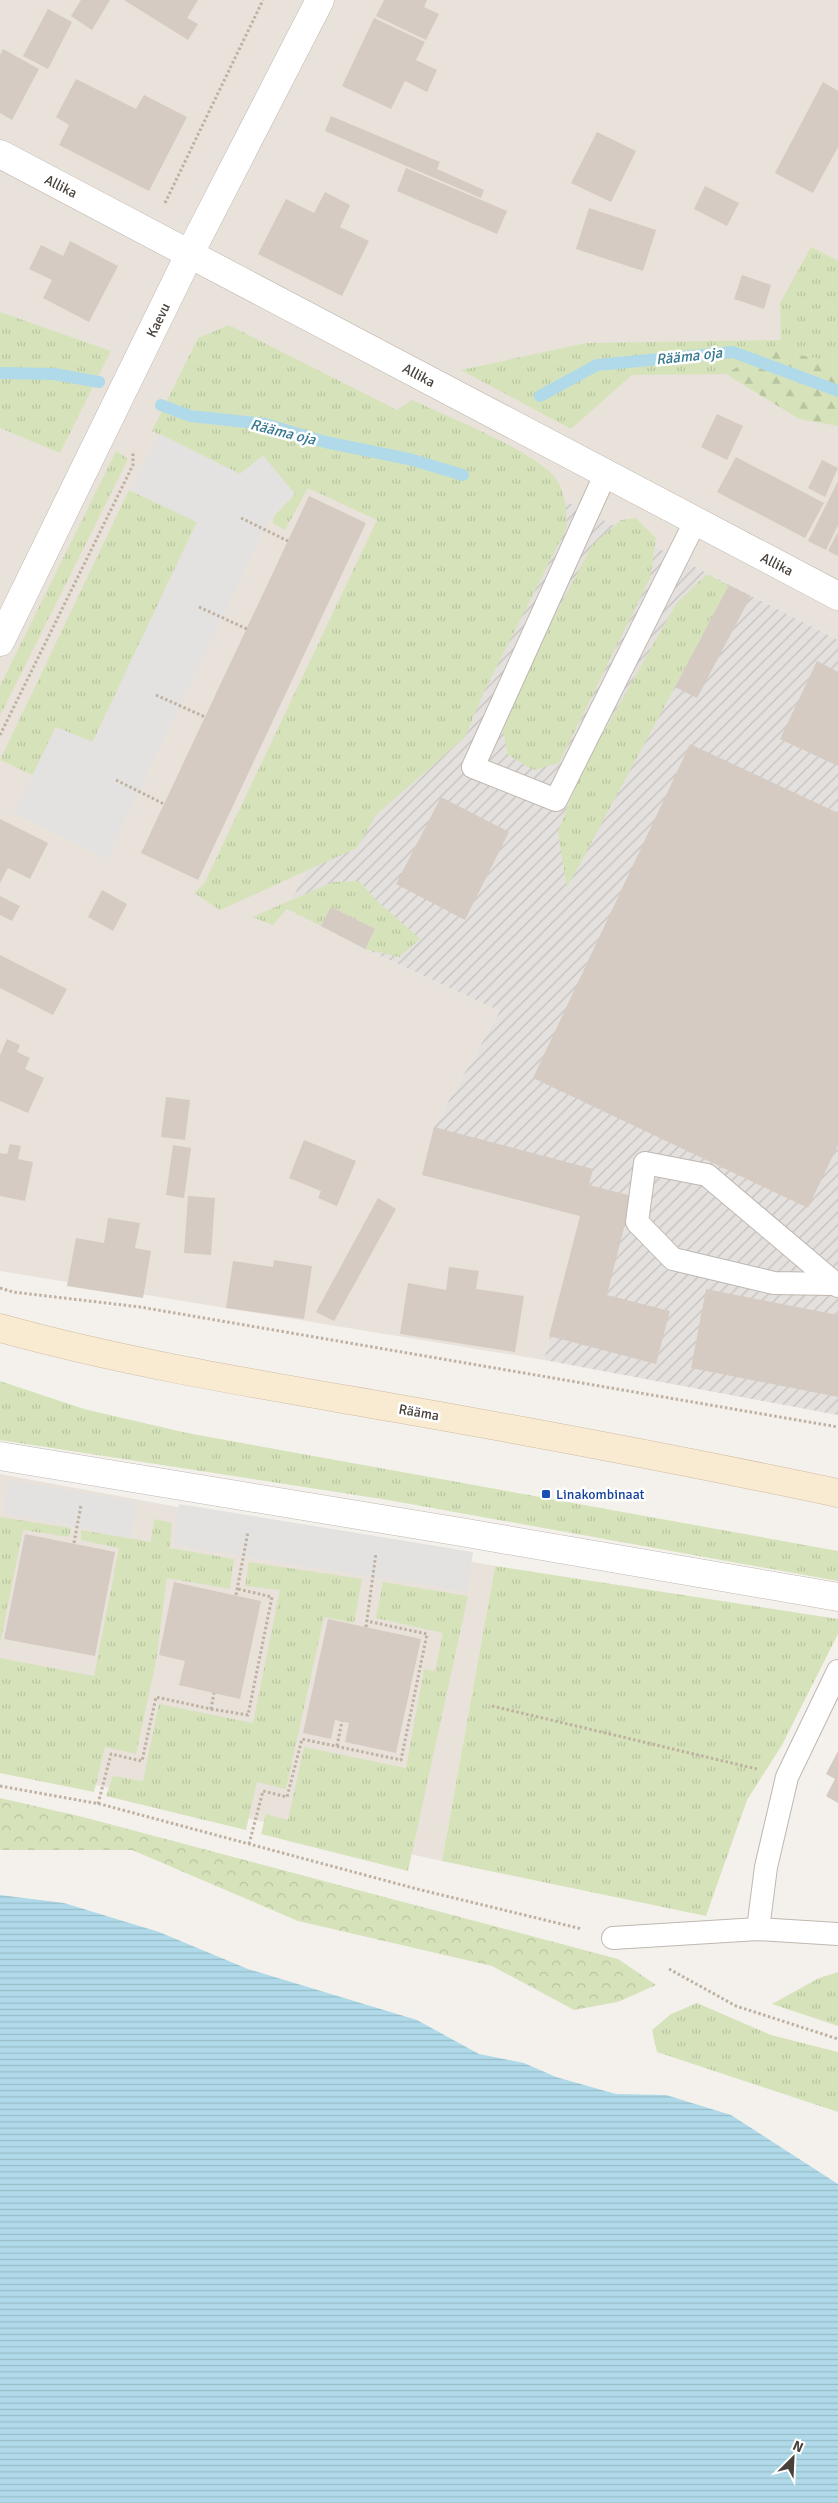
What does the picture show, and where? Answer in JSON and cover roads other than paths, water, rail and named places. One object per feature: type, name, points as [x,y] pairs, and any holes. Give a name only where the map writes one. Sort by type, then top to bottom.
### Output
[{"type":"main road","name":"Rääma","points":[[0,1328],[71,1348],[180,1370],[554,1436],[838,1493]]},
{"type":"street","name":"Kaevu","points":[[0,642],[190,253],[320,0]]},
{"type":"street","name":"Allika","points":[[0,154],[190,253],[605,475],[838,596]]},
{"type":"street","points":[[0,1456],[838,1597]]},
{"type":"lane","points":[[605,475],[473,767],[556,800],[695,522]]},
{"type":"lane","points":[[645,1163],[707,1176],[836,1285],[774,1283],[673,1259],[637,1222],[645,1163]]},
{"type":"lane","points":[[758,1929],[766,1866],[787,1777],[838,1670]]},
{"type":"lane","points":[[613,1938],[758,1929],[838,1934]]},
{"type":"water","points":[[0,1895],[64,1903],[159,1932],[248,1969],[417,2020],[479,2054],[524,2063],[556,2077],[616,2094],[666,2095],[731,2115],[838,2184],[838,2503],[0,2503]]},
{"type":"waterway","name":"Rääma oja","points":[[540,396],[597,365],[733,352],[838,391]]},
{"type":"waterway","name":"Rääma oja","points":[[0,373],[54,374],[99,382]]},
{"type":"waterway","name":"Rääma oja","points":[[161,405],[190,416],[265,424],[325,442],[409,459],[463,475]]},
{"type":"place","name":"Linakombinaat","points":[[546,1494]]}]
